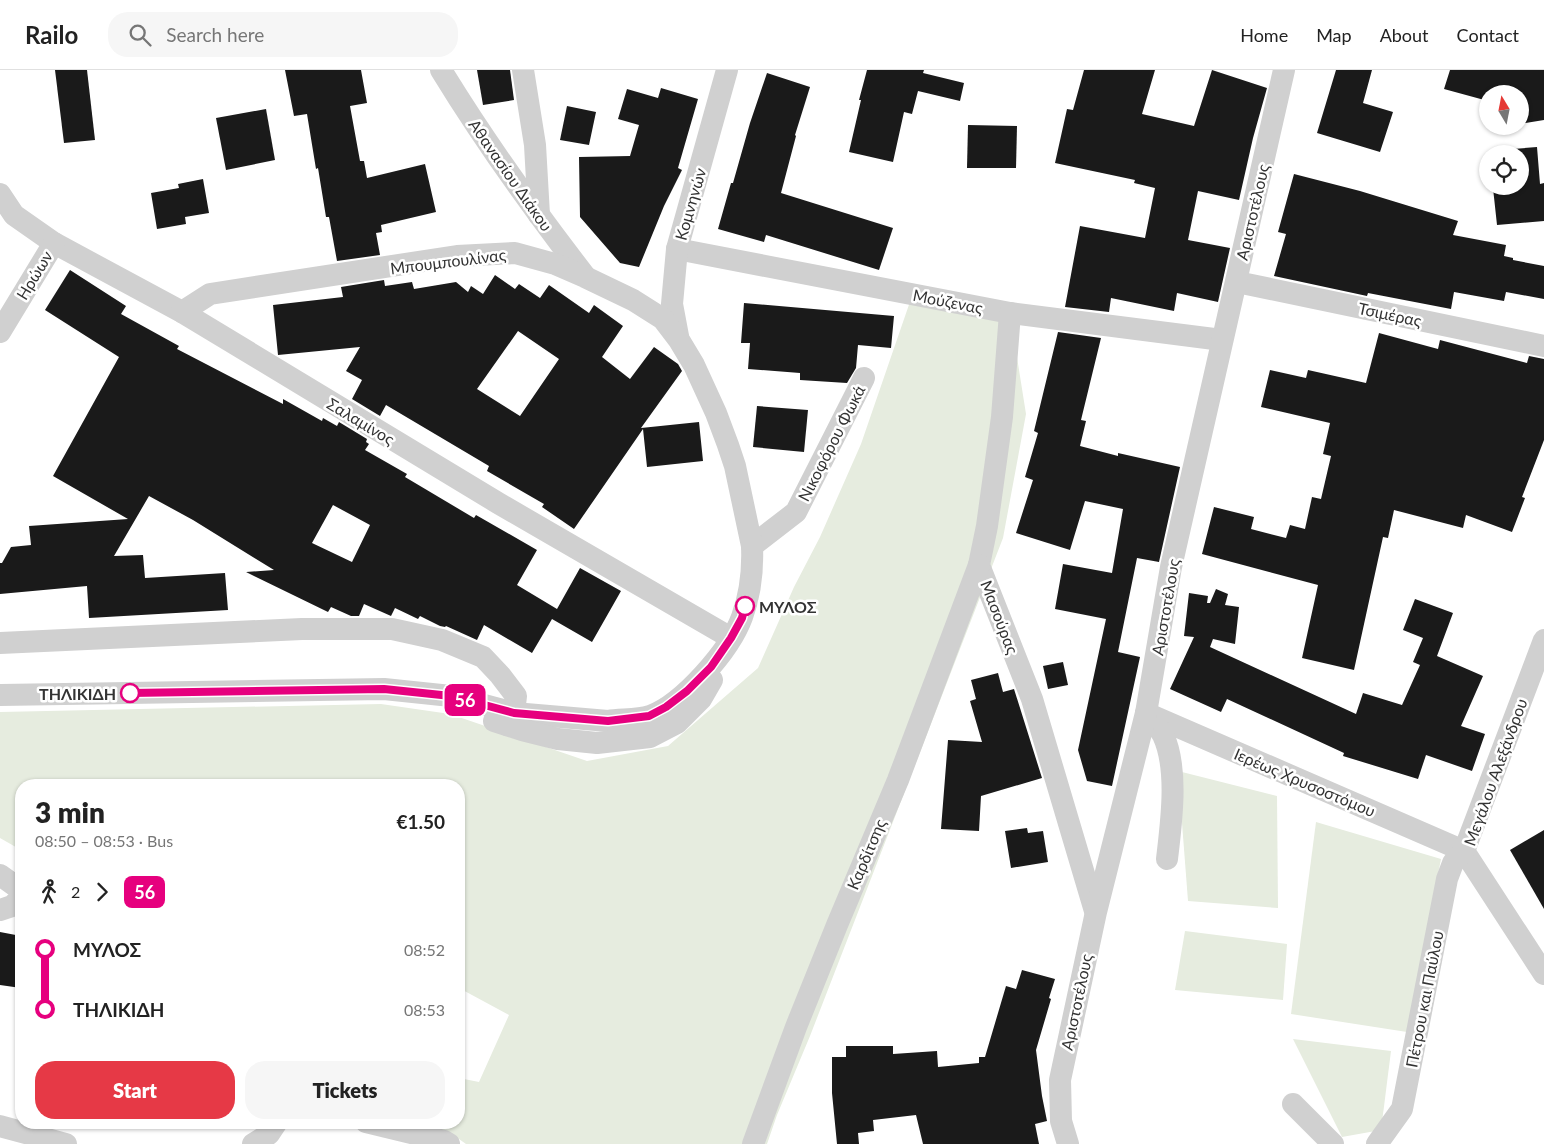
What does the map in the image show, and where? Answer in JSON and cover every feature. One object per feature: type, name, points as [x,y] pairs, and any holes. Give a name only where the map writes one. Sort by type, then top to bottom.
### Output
[{"type":"street","name":"Αθανασίου Διάκου","points":[[441,70],[462,105],[539,216],[586,277]]},
{"type":"street","points":[[523,70],[535,145],[539,216]]},
{"type":"street","name":"Κομνηνών","points":[[679,340],[672,304],[677,249],[727,70]]},
{"type":"street","name":"Αριστοτέλους","points":[[1068,1144],[1061,1121],[1060,1080],[1096,912],[1146,713],[1171,568],[1284,70]]},
{"type":"street","name":"Σαλαμίνος","points":[[0,194],[14,215],[54,243],[182,312],[498,503],[731,638]]},
{"type":"street","name":"Ηρώων","points":[[0,332],[54,243]]},
{"type":"street","name":"Μούζενας","points":[[677,249],[1010,313],[1222,340]]},
{"type":"street","name":"Μπουμπουλίνας","points":[[182,312],[210,294],[457,256],[515,253],[555,264],[634,300],[663,319],[679,340],[694,365],[716,413],[735,466],[753,559],[742,618],[731,638]]},
{"type":"street","name":"Τσιμέρας","points":[[1237,282],[1544,346]]},
{"type":"street","name":"Μασούρας","points":[[1010,313],[1002,417],[987,526],[979,565],[1032,699],[1096,912]]},
{"type":"street","name":"Νικοφόρου Φωκά","points":[[752,546],[796,512],[864,378]]},
{"type":"street","name":"Καρδίτσης","points":[[753,1144],[796,1027],[898,780],[979,565]]},
{"type":"street","points":[[0,644],[302,629],[392,629],[442,640],[483,658],[500,674],[516,696],[511,719]]},
{"type":"street","points":[[0,695],[384,689],[445,705],[511,719],[608,721],[649,716],[666,707],[687,691],[711,667],[731,638]]},
{"type":"street","name":"Μεγάλου Αλεξάνδρου","points":[[1544,640],[1464,851],[1544,974]]},
{"type":"street","points":[[1146,713],[1163,735],[1169,757],[1173,808],[1167,859]]},
{"type":"street","name":"Ιερέως Χρυσοστόμου","points":[[1146,713],[1464,851]]},
{"type":"street","name":"Πέτρου και Παύλου","points":[[1377,1144],[1402,1109],[1446,879],[1453,863],[1464,851]]},
{"type":"street","points":[[0,876],[15,886]]},
{"type":"street","points":[[0,910],[15,903]]},
{"type":"street","points":[[1293,1104],[1333,1144]]},
{"type":"street","points":[[0,1126],[66,1144]]},
{"type":"street","points":[[253,1144],[269,1134],[272,1129]]},
{"type":"street","points":[[386,1129],[415,1139],[444,1141],[449,1144]]},
{"type":"shaded area","points":[[913,293],[1010,313],[1026,414],[1003,538],[767,1144],[466,1144],[459,1139],[414,1129],[465,1129],[465,1079],[479,1082],[509,1015],[465,991],[465,779],[15,779],[15,847],[0,838],[0,712],[381,704],[450,714],[587,761],[668,746],[758,668],[794,587],[820,537],[861,444]]},
{"type":"shaded area","points":[[1178,771],[1277,796],[1278,908],[1188,901]]},
{"type":"shaded area","points":[[1316,822],[1441,859],[1407,1032],[1291,1014]]},
{"type":"shaded area","points":[[1185,931],[1287,944],[1283,1000],[1175,990]]},
{"type":"shaded area","points":[[1293,1039],[1391,1051],[1381,1130],[1342,1137]]},
{"type":"building","points":[[55,70],[87,70],[95,140],[64,143]]},
{"type":"building","points":[[285,70],[361,70],[367,103],[350,106],[360,161],[364,161],[367,178],[425,164],[436,212],[381,225],[382,232],[376,233],[380,255],[337,261],[329,217],[326,217],[318,168],[316,169],[307,114],[294,116]]},
{"type":"building","points":[[477,70],[510,70],[514,100],[483,105]]},
{"type":"building","points":[[867,70],[924,70],[923,73],[964,83],[960,101],[918,91],[912,114],[904,112],[893,162],[849,152]]},
{"type":"building","points":[[1084,70],[1155,70],[1142,114],[1194,126],[1212,70],[1267,88],[1239,200],[1198,191],[1188,240],[1230,248],[1218,302],[1177,293],[1174,311],[1111,298],[1109,312],[1065,307],[1080,226],[1145,238],[1155,188],[1134,183],[1135,180],[1055,163],[1067,109],[1073,110]]},
{"type":"building","points":[[1336,70],[1372,70],[1363,103],[1393,112],[1380,152],[1317,133]]},
{"type":"building","points":[[1450,70],[1544,70],[1544,120],[1529,122],[1529,85],[1479,85],[1479,99],[1444,89]]},
{"type":"building","points":[[767,73],[810,87],[795,135],[781,193],[893,228],[879,270],[766,235],[764,242],[718,229]]},
{"type":"building","points":[[661,88],[698,99],[678,168],[682,170],[664,206],[639,267],[620,263],[580,217],[579,157],[630,156],[639,125],[618,119],[627,89],[658,98]]},
{"type":"building","points":[[567,106],[596,112],[589,145],[560,140]]},
{"type":"building","points":[[266,109],[275,160],[226,170],[216,118]]},
{"type":"building","points":[[968,125],[1017,126],[1016,168],[967,168]]},
{"type":"building","points":[[1537,147],[1540,184],[1544,183],[1544,221],[1497,225],[1494,195],[1529,195],[1529,148]]},
{"type":"building","points":[[1294,174],[1360,191],[1458,221],[1453,235],[1506,245],[1504,256],[1513,258],[1513,260],[1544,266],[1544,299],[1506,292],[1504,301],[1454,292],[1451,309],[1368,293],[1367,296],[1274,276],[1286,234],[1278,232]]},
{"type":"building","points":[[203,179],[209,213],[185,217],[186,224],[157,229],[151,193],[179,188],[178,184]]},
{"type":"building","points":[[70,270],[126,306],[121,314],[179,346],[177,349],[283,404],[283,399],[322,421],[323,418],[337,426],[339,422],[367,439],[366,442],[369,444],[365,450],[407,474],[405,477],[474,518],[476,515],[537,550],[517,585],[557,609],[580,568],[621,591],[592,642],[552,619],[532,653],[484,625],[477,640],[420,616],[418,619],[395,608],[391,616],[364,604],[359,616],[351,616],[331,607],[328,612],[246,572],[274,570],[193,520],[149,496],[114,556],[143,555],[145,578],[225,573],[228,610],[89,618],[87,586],[0,594],[0,563],[2,563],[11,547],[31,545],[29,526],[128,519],[53,476],[119,357],[45,310]],"holes":[[[333,505],[370,525],[352,562],[312,543]]]},
{"type":"building","points":[[495,275],[515,289],[519,284],[540,298],[549,285],[589,313],[594,305],[623,326],[602,357],[630,379],[654,347],[678,364],[682,371],[641,428],[699,422],[703,461],[647,467],[643,429],[574,529],[542,507],[544,504],[487,471],[489,466],[386,405],[380,416],[352,399],[362,380],[346,371],[360,347],[278,355],[273,305],[343,297],[341,287],[384,280],[385,286],[412,282],[414,289],[456,282],[468,292],[471,286],[483,294]],"holes":[[[518,331],[559,359],[520,416],[477,389]]]},
{"type":"building","points":[[744,303],[894,316],[891,348],[858,345],[856,368],[847,383],[800,380],[800,373],[748,369],[750,343],[741,343]]},
{"type":"building","points":[[1058,332],[1101,338],[1081,420],[1086,421],[1080,446],[1118,456],[1118,453],[1180,467],[1159,562],[1137,558],[1118,652],[1140,657],[1112,786],[1087,781],[1078,750],[1106,619],[1055,609],[1063,564],[1112,573],[1123,509],[1085,501],[1070,550],[1016,533],[1033,480],[1025,477],[1038,433],[1034,431]]},
{"type":"building","points":[[1379,333],[1438,349],[1440,340],[1527,363],[1529,356],[1544,359],[1544,440],[1522,497],[1525,498],[1512,532],[1466,515],[1463,528],[1394,510],[1388,538],[1383,537],[1354,670],[1302,658],[1318,585],[1202,554],[1214,507],[1254,517],[1251,529],[1286,538],[1290,525],[1305,529],[1312,497],[1321,499],[1331,456],[1323,454],[1330,423],[1261,407],[1270,370],[1306,378],[1308,370],[1366,383]]},
{"type":"building","points":[[757,406],[808,410],[804,452],[753,447]]},
{"type":"building","points":[[1216,589],[1228,594],[1225,605],[1239,607],[1235,644],[1213,639],[1210,647],[1356,714],[1363,693],[1402,705],[1420,665],[1413,662],[1423,638],[1403,630],[1415,599],[1453,613],[1437,656],[1483,676],[1461,726],[1485,734],[1472,771],[1426,755],[1418,779],[1343,756],[1344,753],[1227,699],[1221,712],[1170,689],[1194,637],[1184,636],[1189,593],[1208,596],[1207,603],[1210,603]]},
{"type":"building","points":[[1063,662],[1068,685],[1048,689],[1043,666]]},
{"type":"building","points":[[998,673],[1003,692],[1014,689],[1042,778],[981,796],[979,831],[941,829],[948,740],[982,742],[970,701],[976,699],[971,680]]},
{"type":"building","points":[[1027,828],[1028,833],[1043,831],[1048,862],[1011,868],[1005,831]]},
{"type":"building","points":[[1544,830],[1544,909],[1510,850]]},
{"type":"building","points":[[0,932],[15,935],[15,987],[0,985]]},
{"type":"building","points":[[1022,970],[1055,979],[1036,1050],[1047,1121],[1035,1124],[1039,1144],[923,1144],[916,1115],[873,1120],[874,1131],[858,1133],[859,1144],[837,1144],[832,1093],[832,1057],[846,1057],[846,1046],[893,1046],[893,1054],[937,1051],[938,1067],[979,1063],[979,1057],[985,1057],[1006,986],[1016,989]]},
{"type":"bus line","name":"56","points":[[130,693],[384,689],[451,696],[514,713],[608,721],[649,716],[666,707],[687,691],[711,667],[731,638],[742,618],[745,606]]},
{"type":"place","name":"ΜΥΛΟΣ","points":[[745,606]]},
{"type":"place","name":"ΤΗΛΙΚΙΔΗ","points":[[130,693]]}]
